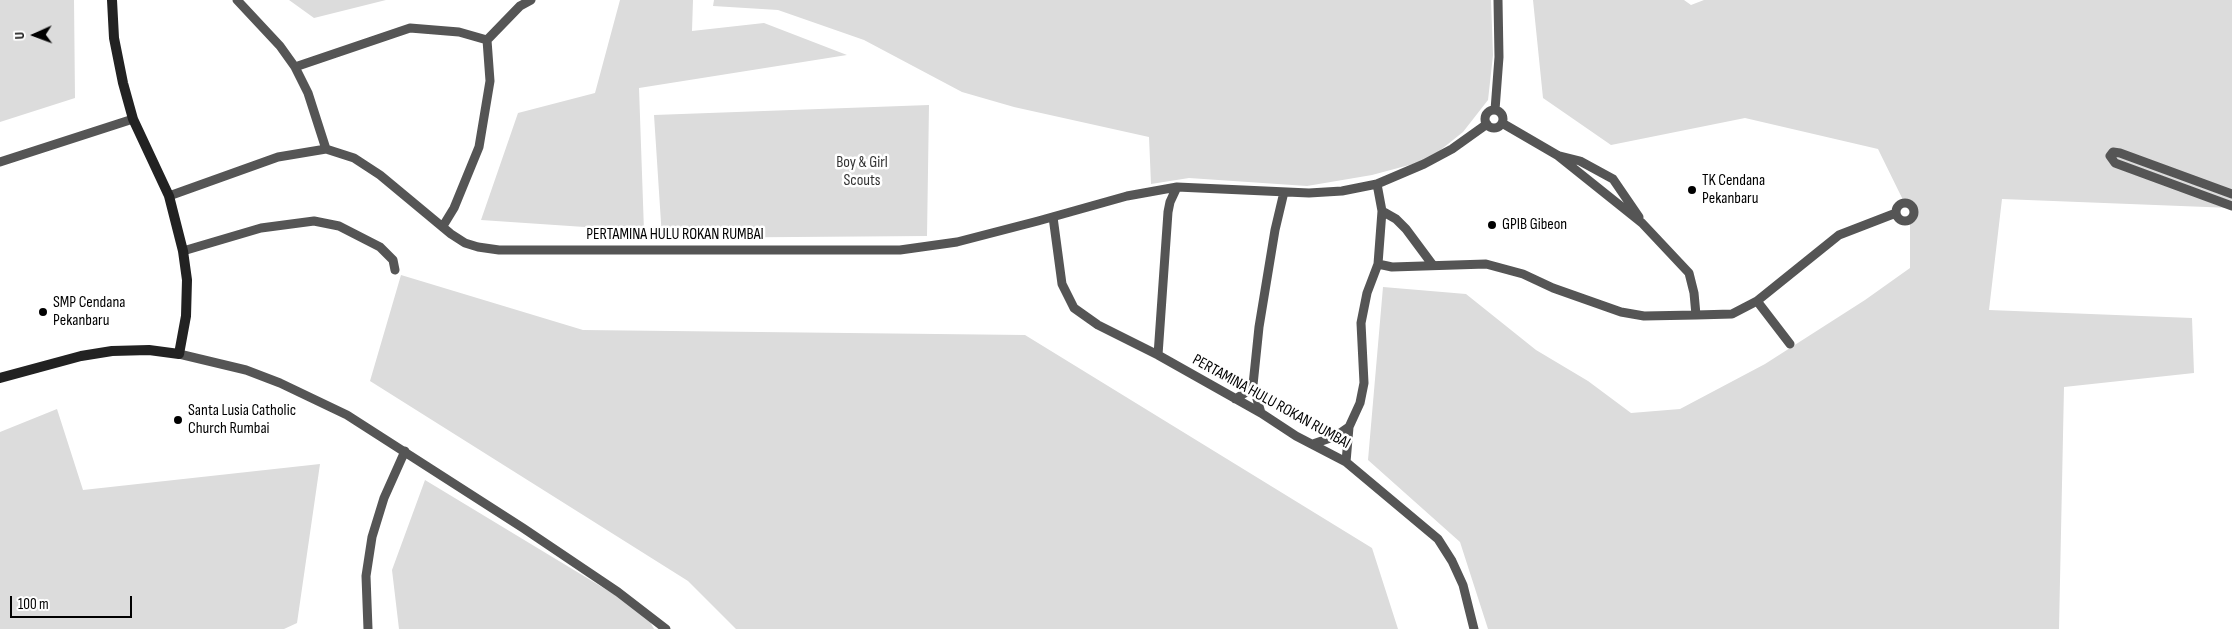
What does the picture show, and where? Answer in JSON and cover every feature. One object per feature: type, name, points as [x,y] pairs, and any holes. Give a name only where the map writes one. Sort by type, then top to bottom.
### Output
[{"type":"street","points":[[112,0],[116,52],[133,119],[169,196],[183,251],[187,280],[186,316],[179,354]]},
{"type":"street","points":[[169,196],[278,157],[326,149],[308,93],[294,67],[280,46],[237,0]]},
{"type":"street","points":[[443,226],[454,208],[479,147],[490,81],[488,40],[520,6],[531,0]]},
{"type":"street","points":[[1494,110],[1498,57],[1498,0]]},
{"type":"street","points":[[294,67],[410,28],[459,32],[488,40]]},
{"type":"street","points":[[1494,110],[1502,114],[1502,123]]},
{"type":"street","points":[[1494,110],[1486,114],[1487,124],[1495,128],[1502,123]]},
{"type":"street","points":[[0,162],[133,119]]},
{"type":"street","points":[[1502,123],[1557,155],[1642,223],[1689,273],[1694,293],[1696,315]]},
{"type":"street","name":"PERTAMINA HULU ROKAN RUMBAI","points":[[326,149],[354,158],[380,175],[466,243],[499,250],[900,250],[957,242],[1052,218],[1127,196],[1177,187],[1284,192],[1342,191],[1377,184],[1431,160],[1469,138],[1487,124]]},
{"type":"street","points":[[2232,194],[2120,153],[2113,152],[2110,156],[2115,163],[2232,206]]},
{"type":"street","points":[[1557,155],[1580,161],[1613,179],[1642,223]]},
{"type":"street","points":[[1346,462],[1349,427],[1360,403],[1364,383],[1361,323],[1367,293],[1378,264],[1382,211],[1377,184]]},
{"type":"street","points":[[1158,355],[1168,212],[1170,202],[1177,187]]},
{"type":"street","points":[[1261,413],[1253,385],[1265,289],[1275,230],[1284,192]]},
{"type":"street","points":[[1382,211],[1396,219],[1406,229],[1432,264]]},
{"type":"street","points":[[1378,264],[1392,267],[1432,264],[1486,264],[1523,274],[1553,288],[1621,312],[1644,316],[1732,314],[1757,301],[1839,235],[1896,213]]},
{"type":"street","name":"PERTAMINA HULU ROKAN RUMBAI","points":[[1052,218],[1062,284],[1074,308],[1098,325],[1158,355],[1234,400],[1261,413],[1282,428],[1346,462],[1438,539],[1452,561],[1463,585],[1474,629]]},
{"type":"street","points":[[183,251],[261,228],[314,221],[339,226],[380,246],[393,260],[396,270]]},
{"type":"street","points":[[1757,301],[1790,344]]},
{"type":"street","points":[[0,378],[81,356],[112,351],[149,350],[226,364],[280,383],[347,415],[406,451],[618,592],[666,629]]},
{"type":"street","points":[[1234,400],[1250,390],[1253,385]]},
{"type":"street","points":[[1313,444],[1336,436],[1349,427]]},
{"type":"street","points":[[368,629],[366,576],[372,537],[384,498],[406,451]]},
{"type":"green space","points":[[0,0],[74,0],[75,98],[0,122]]},
{"type":"green space","points":[[289,0],[386,0],[314,18]]},
{"type":"green space","points":[[620,0],[693,0],[692,31],[764,23],[847,55],[639,88],[644,231],[481,220],[518,113],[595,93]]},
{"type":"green space","points":[[714,0],[1491,0],[1493,55],[1488,100],[1463,132],[1428,160],[1372,175],[1307,186],[1189,178],[1151,184],[1149,137],[1014,107],[962,92],[864,40],[778,10],[713,6]]},
{"type":"green space","points":[[1533,0],[1684,0],[1691,5],[1704,0],[2232,0],[2232,208],[2002,199],[1989,310],[2192,318],[2194,373],[2064,387],[2059,629],[1488,629],[1460,542],[1368,460],[1383,287],[1466,294],[1536,350],[1588,381],[1631,413],[1680,409],[1765,364],[1865,300],[1910,268],[1910,220],[1914,209],[1904,202],[1878,149],[1745,118],[1611,145],[1543,98]]},
{"type":"green space","name":"Boy & Girl Scouts","points":[[929,105],[927,236],[662,238],[654,115]]},
{"type":"green space","points":[[401,275],[583,330],[1025,335],[1372,548],[1398,629],[736,629],[688,581],[370,381]]},
{"type":"green space","points":[[57,409],[83,490],[320,464],[297,623],[284,629],[0,629],[0,432]]},
{"type":"green space","points":[[425,480],[645,613],[654,629],[399,629],[392,570]]},
{"type":"place","name":"TK Cendana Pekanbaru","points":[[1692,190]]},
{"type":"place","name":"GPIB Gibeon","points":[[1492,225]]},
{"type":"place","name":"SMP Cendana Pekanbaru","points":[[43,312]]},
{"type":"place","name":"Santa Lusia Catholic Church Rumbai","points":[[178,420]]}]
